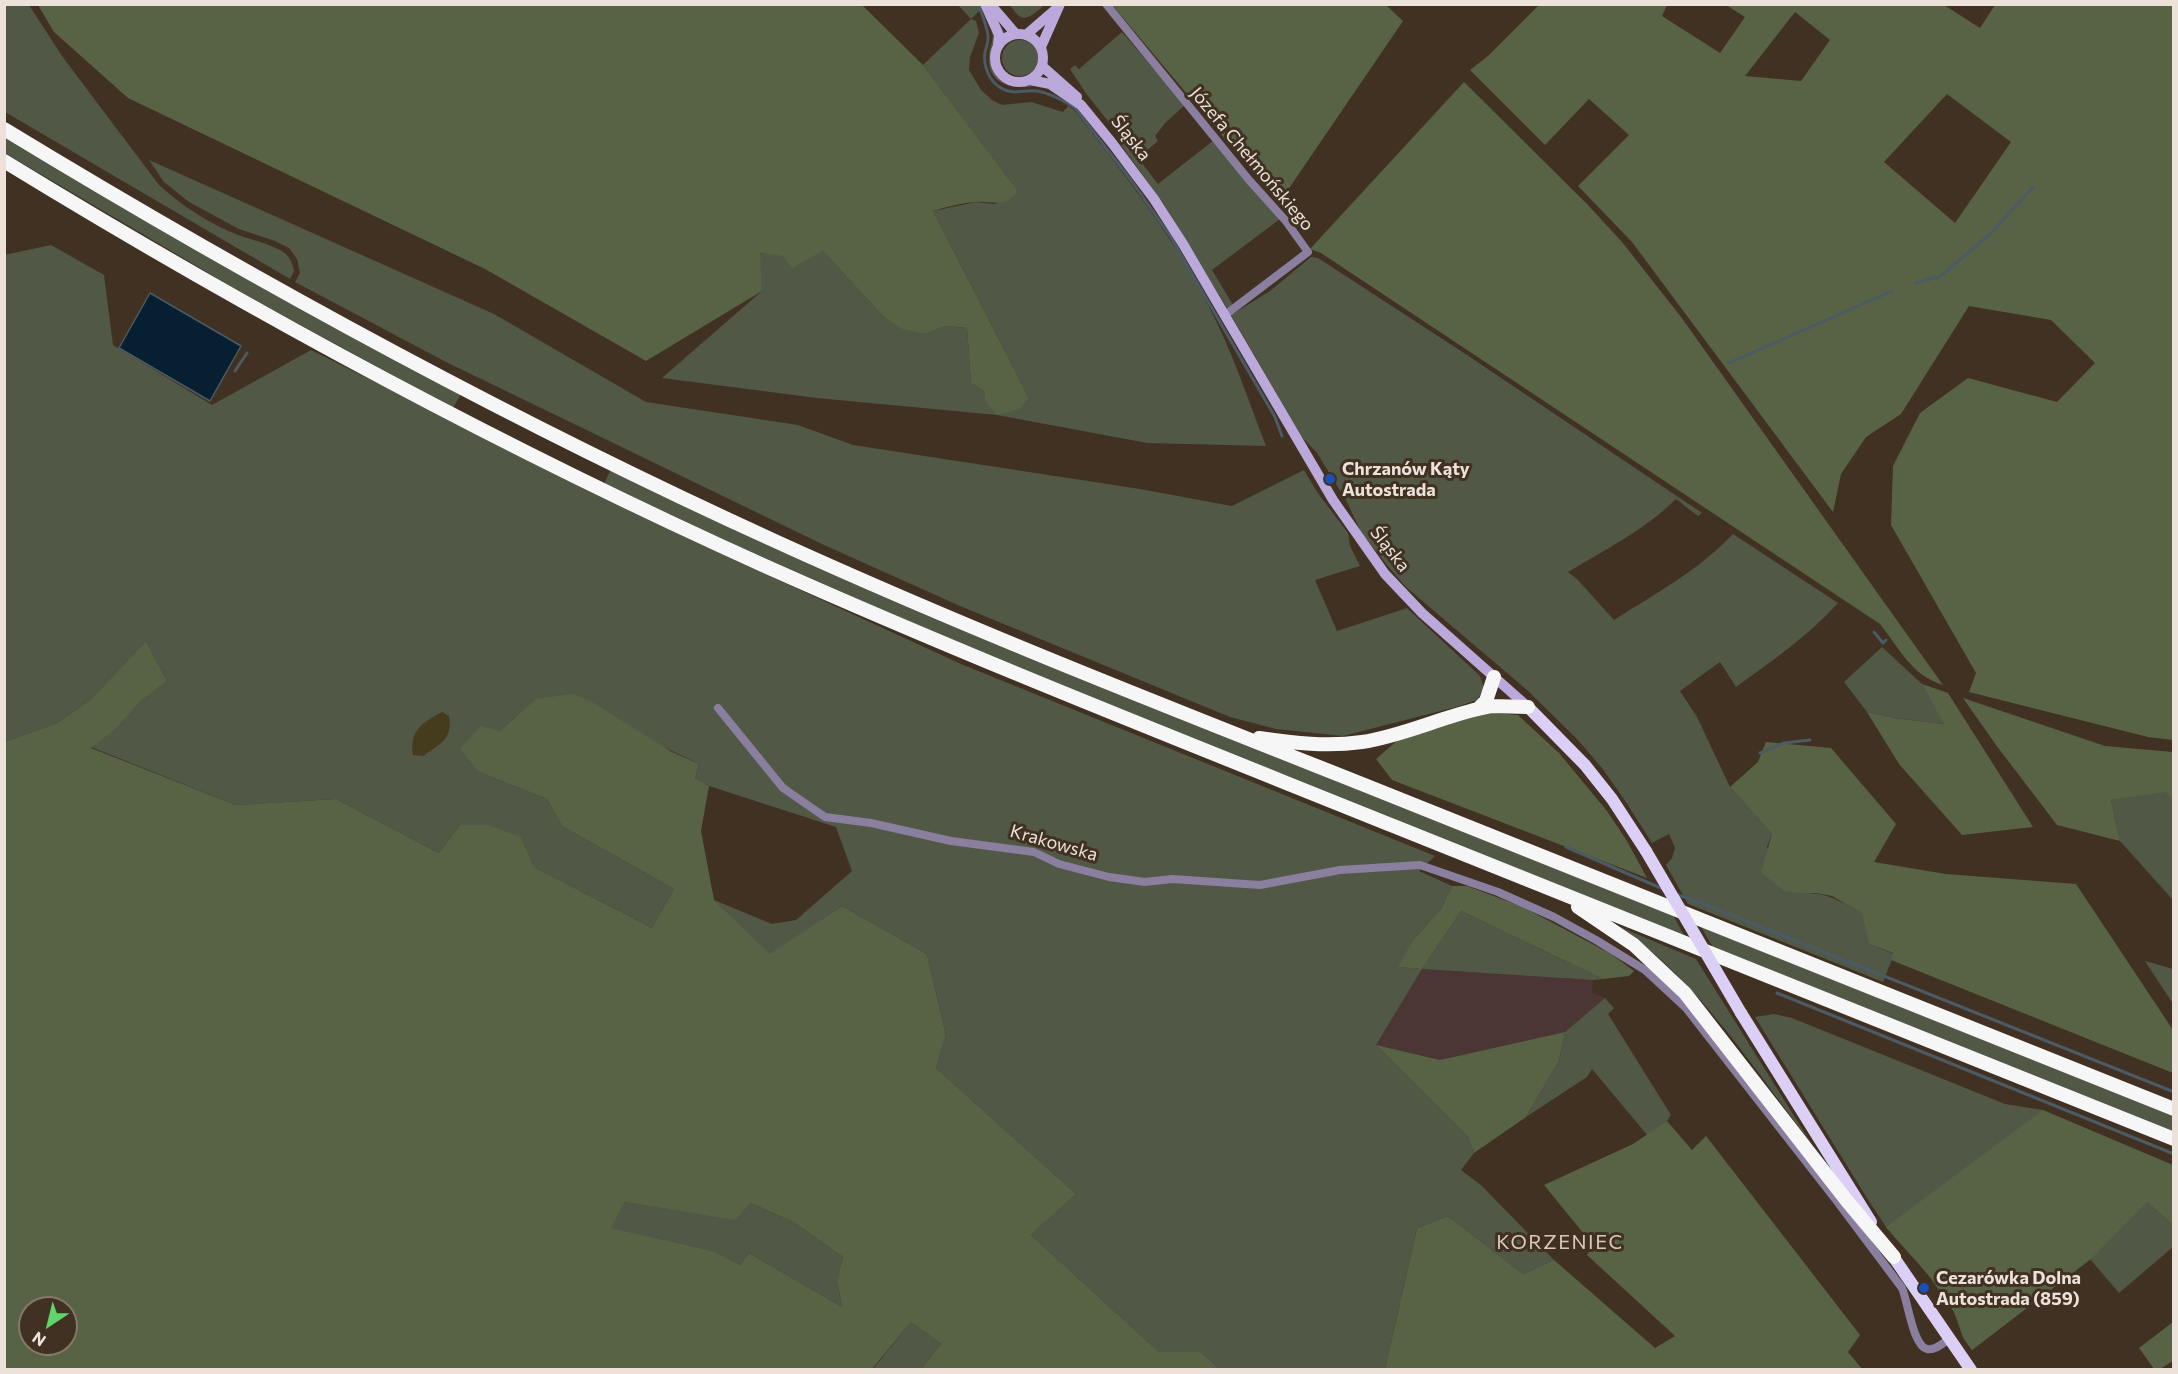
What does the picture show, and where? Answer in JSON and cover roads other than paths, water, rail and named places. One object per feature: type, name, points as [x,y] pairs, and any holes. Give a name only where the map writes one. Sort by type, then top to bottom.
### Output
[{"type":"highway","points":[[4,129],[306,306],[501,409],[760,534],[1024,649],[2174,1109]]},
{"type":"highway","points":[[4,161],[250,305],[426,402],[534,456],[793,578],[1011,672],[2174,1139]]},
{"type":"highway","points":[[1478,709],[1486,700],[1494,677]]},
{"type":"highway","points":[[1238,735],[1304,744],[1344,744],[1386,737],[1492,706],[1528,707]]},
{"type":"highway","points":[[1540,885],[1624,937],[1653,961],[1685,993],[1847,1201],[1894,1257]]},
{"type":"main road","points":[[985,4],[996,27],[999,44]]},
{"type":"main road","points":[[990,4],[1015,33]]},
{"type":"main road","points":[[1027,34],[1059,6]]},
{"type":"main road","points":[[1041,47],[1059,6]]},
{"type":"main road","points":[[1015,33],[1027,34],[1041,47],[1042,66],[1030,80],[1016,82],[1003,76],[995,64],[995,50],[1004,38],[1015,33]]},
{"type":"main road","name":"Śląska","points":[[1042,66],[1077,97],[1154,199],[1183,243],[1333,500],[1372,558],[1409,600],[1528,707],[1585,765],[1612,800],[1646,851],[1741,1013],[1894,1257]]},
{"type":"main road","name":"Śląska","points":[[1030,80],[1050,84],[1081,105]]},
{"type":"main road","points":[[1894,1257],[1971,1370]]},
{"type":"street","name":"Józefa Chełmońskiego","points":[[1106,4],[1249,180],[1286,220],[1308,252],[1225,315]]},
{"type":"street","name":"Krakowska","points":[[718,708],[783,788],[825,817],[871,823],[951,841],[1034,852],[1069,867],[1109,877],[1145,882],[1172,879],[1260,885],[1340,870],[1400,865],[1427,867],[1498,892],[1554,916],[1645,970],[1672,993],[1702,1025],[1902,1288],[1914,1331],[1921,1345],[1932,1349],[1949,1339]]},
{"type":"water","points":[[150,293],[241,346],[210,401],[119,348]]},
{"type":"waterway","points":[[977,4],[987,31],[985,57],[990,77],[1006,90],[1042,92],[1075,108],[1133,183],[1170,236],[1275,417],[1282,436]]},
{"type":"waterway","points":[[1916,283],[1941,276],[1991,233],[2033,187]]},
{"type":"waterway","points":[[1729,363],[1892,291]]},
{"type":"waterway","points":[[235,371],[247,353]]},
{"type":"waterway","points":[[1874,632],[1883,643],[1886,640]]},
{"type":"waterway","points":[[1760,753],[1784,743],[1810,740]]},
{"type":"waterway","points":[[1566,847],[1663,889]]},
{"type":"waterway","points":[[1675,894],[2174,1092]]},
{"type":"waterway","points":[[1777,993],[2174,1154]]},
{"type":"place","name":"Chrzanów Kąty Autostrada","points":[[1330,479]]},
{"type":"place","name":"Cezarówka Dolna Autostrada (859)","points":[[1924,1288]]},
{"type":"district","name":"KORZENIEC","points":[[1560,1242]]}]
